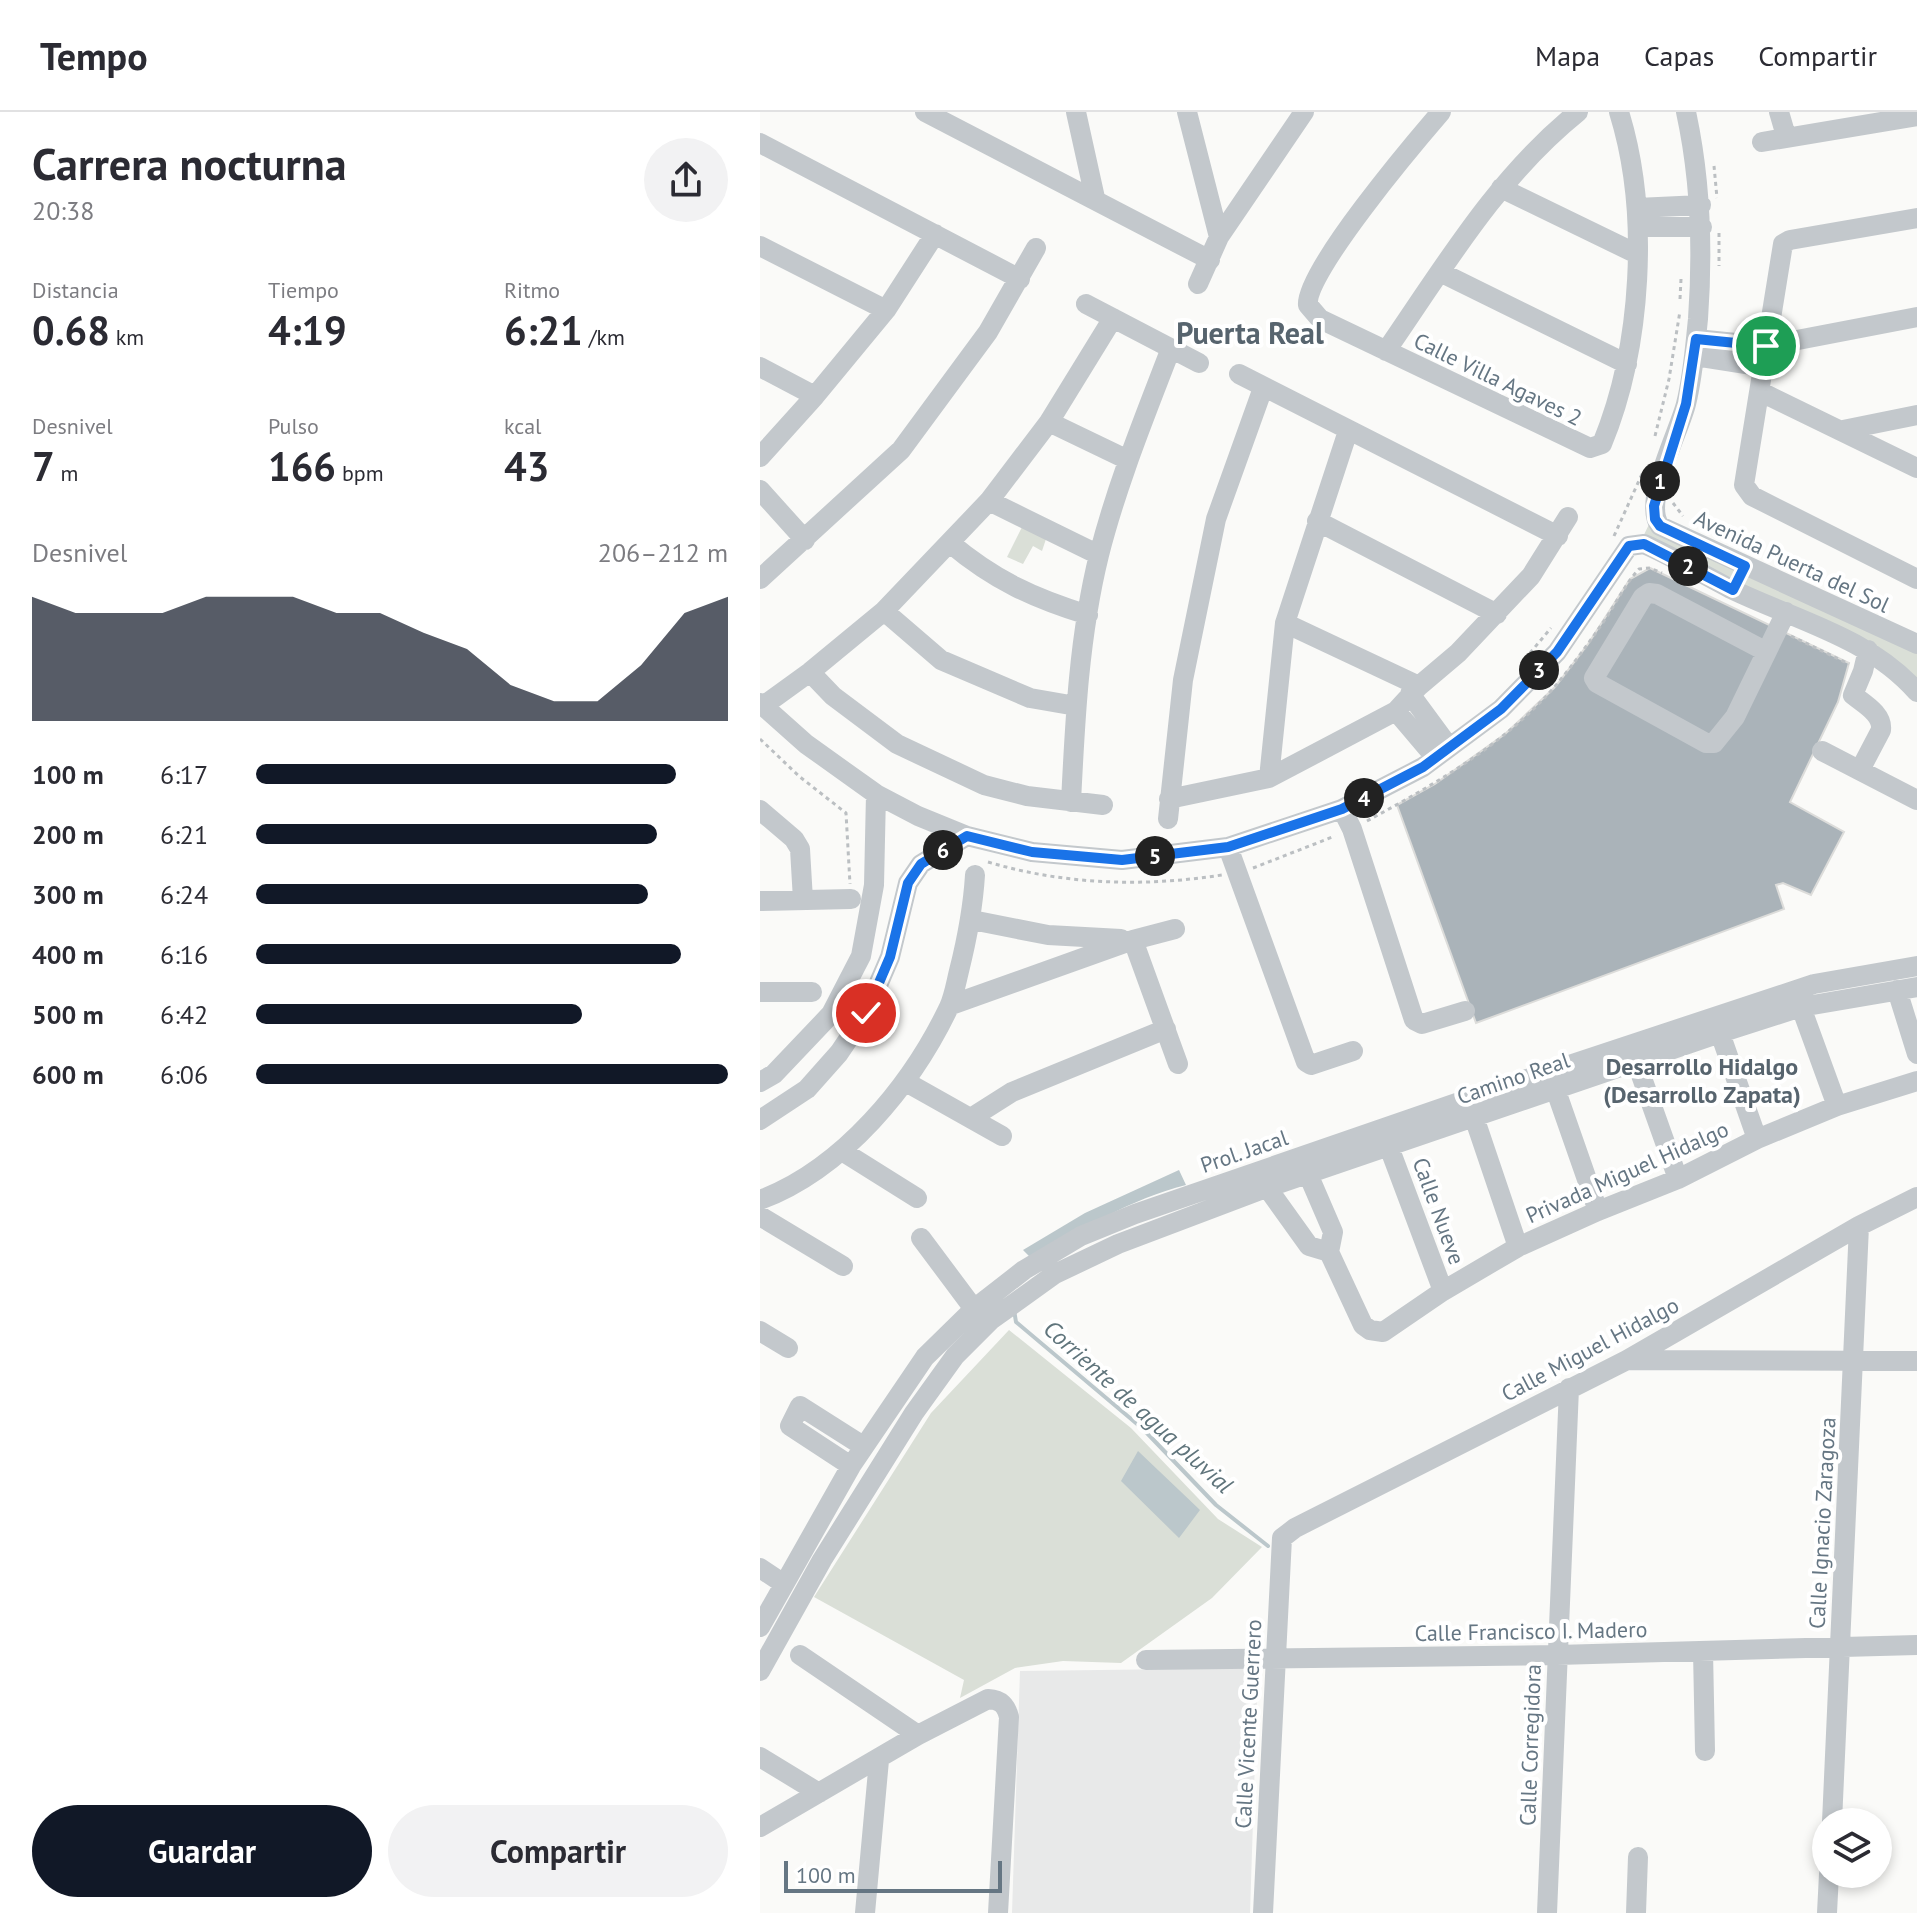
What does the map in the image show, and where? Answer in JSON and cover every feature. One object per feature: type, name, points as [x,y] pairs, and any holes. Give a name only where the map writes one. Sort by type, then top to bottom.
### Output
[{"type":"street","points":[[925,112],[1210,260]]},
{"type":"street","points":[[965,112],[969,135]]},
{"type":"street","points":[[1076,112],[1095,198]]},
{"type":"street","points":[[1187,112],[1219,237]]},
{"type":"street","name":"Calle Villa Agaves 2","points":[[1441,112],[1398,162],[1347,230],[1307,298],[1308,305],[1320,319],[1590,448],[1602,444],[1627,364],[1637,254],[1637,218],[1619,112]]},
{"type":"street","name":"Calle Villa Agaves 2","points":[[1386,351],[1501,188],[1557,129],[1578,112]]},
{"type":"street","points":[[1686,112],[1703,348],[1766,356],[1917,317]]},
{"type":"street","points":[[1779,112],[1786,136]]},
{"type":"street","points":[[1198,284],[1219,237],[1301,114]]},
{"type":"street","points":[[1762,142],[1917,116]]},
{"type":"street","points":[[760,143],[1020,279]]},
{"type":"street","points":[[1501,188],[1637,254]]},
{"type":"street","points":[[1637,218],[1692,217]]},
{"type":"street","points":[[1917,218],[1786,241],[1782,248],[1744,482],[1748,493],[1917,579]]},
{"type":"street","points":[[760,457],[886,310],[935,234]]},
{"type":"street","points":[[760,246],[886,310]]},
{"type":"street","points":[[760,579],[901,450],[988,332],[1036,248]]},
{"type":"street","points":[[1440,272],[1627,364]]},
{"type":"street","points":[[1086,304],[1199,363]]},
{"type":"street","points":[[1113,318],[1049,422],[989,501],[884,611],[810,672],[764,703],[806,744],[876,794],[918,816],[967,836],[1032,852],[1122,860],[1228,847],[1342,809],[1423,767],[1437,746],[1501,709],[1557,652],[1629,546],[1640,543],[1733,590],[1868,650],[1900,673],[1917,692]]},
{"type":"street","points":[[1071,802],[1076,706],[1099,555],[1128,460],[1171,348]]},
{"type":"street","name":"Avenida Puerta del Sol","points":[[1703,348],[1660,483],[1654,514],[1660,526],[1917,644]]},
{"type":"street","points":[[760,367],[815,396]]},
{"type":"street","points":[[1239,374],[1558,536]]},
{"type":"street","points":[[1263,388],[1216,519],[1183,680],[1169,809],[1269,778],[1396,711],[1414,690],[1458,653],[1531,576],[1568,517]]},
{"type":"street","points":[[1761,392],[1917,468]]},
{"type":"street","points":[[1843,430],[1917,415]]},
{"type":"street","points":[[1049,422],[1128,460]]},
{"type":"street","points":[[1269,778],[1285,623],[1348,431]]},
{"type":"street","points":[[760,490],[805,540]]},
{"type":"street","points":[[989,501],[1099,555]]},
{"type":"street","points":[[1317,521],[1497,614]]},
{"type":"street","points":[[950,543],[977,566],[1037,599],[1088,615]]},
{"type":"street","points":[[1733,590],[1745,566]]},
{"type":"street","points":[[1765,651],[1657,594],[1649,593],[1643,597],[1594,678],[1597,683],[1706,743],[1714,743],[1735,717],[1786,612]]},
{"type":"street","points":[[884,611],[941,660],[1030,698],[1076,706]]},
{"type":"street","points":[[1285,623],[1414,690],[1437,746]]},
{"type":"street","points":[[1860,770],[1882,723],[1853,695],[1868,650]]},
{"type":"street","points":[[810,672],[833,696],[897,744],[984,785],[1027,796],[1103,805]]},
{"type":"street","points":[[1396,711],[1437,746]]},
{"type":"street","points":[[1822,751],[1917,800]]},
{"type":"street","points":[[760,1082],[774,1074],[831,1014],[861,956],[874,885],[876,794]]},
{"type":"street","points":[[1342,809],[1352,829],[1414,1020],[1422,1024],[1465,1011]]},
{"type":"street","points":[[760,810],[794,839],[800,849],[803,900]]},
{"type":"street","points":[[760,1120],[807,1089],[839,1053],[866,1013],[890,957],[908,883],[921,864],[967,836]]},
{"type":"street","points":[[1228,847],[1306,1062],[1318,1065],[1353,1051]]},
{"type":"street","points":[[760,1200],[777,1194],[842,1151],[906,1082],[951,1005],[972,920],[975,875]]},
{"type":"street","points":[[760,901],[851,899]]},
{"type":"street","points":[[972,920],[1048,935],[1133,940]]},
{"type":"street","points":[[951,1005],[1133,940],[1175,929]]},
{"type":"street","points":[[1133,940],[1178,1064]]},
{"type":"street","name":"Prol. Jacal","points":[[760,1671],[851,1466],[863,1446],[925,1357],[974,1309],[1024,1270],[1081,1236],[1261,1180],[1814,984],[1917,966]]},
{"type":"street","points":[[1907,989],[1917,1054]]},
{"type":"street","name":"Camino Real","points":[[1261,1180],[1308,1174],[1801,1007],[1907,989]]},
{"type":"street","points":[[760,992],[812,992]]},
{"type":"street","points":[[1801,1007],[1837,1106]]},
{"type":"street","points":[[971,1118],[1012,1092],[1166,1029]]},
{"type":"street","points":[[1720,1033],[1757,1139]]},
{"type":"street","points":[[1636,1061],[1678,1179]]},
{"type":"street","name":"Privada Miguel Hidalgo","points":[[1329,1252],[1363,1325],[1370,1330],[1383,1332],[1443,1291],[1518,1247],[1678,1179],[1757,1139],[1837,1106],[1917,1081]]},
{"type":"street","points":[[906,1082],[1002,1136]]},
{"type":"street","points":[[1555,1088],[1598,1211]]},
{"type":"street","points":[[1474,1117],[1518,1247]]},
{"type":"street","name":"Calle Nueve","points":[[1389,1147],[1443,1291]]},
{"type":"street","points":[[842,1151],[917,1198]]},
{"type":"street","points":[[1261,1180],[1309,1246],[1329,1252],[1333,1232],[1308,1174]]},
{"type":"street","name":"Prol. Jacal","points":[[760,1627],[784,1584],[814,1554],[955,1356],[991,1320],[1055,1274],[1261,1180]]},
{"type":"street","name":"Calle Miguel Hidalgo","points":[[1282,1538],[1295,1528],[1627,1360],[1859,1226],[1917,1197]]},
{"type":"street","points":[[760,1216],[843,1266]]},
{"type":"street","name":"Calle Ignacio Zaragoza","points":[[1833,1808],[1859,1226]]},
{"type":"street","points":[[921,1238],[974,1309]]},
{"type":"street","points":[[760,1331],[788,1348]]},
{"type":"street","points":[[1627,1360],[1917,1361]]},
{"type":"street","name":"Calle Corregidora","points":[[1547,1913],[1569,1388]]},
{"type":"street","points":[[851,1466],[790,1426],[800,1406],[863,1446]]},
{"type":"street","name":"Calle Vicente Guerrero","points":[[1263,1913],[1282,1538]]},
{"type":"street","points":[[760,1568],[784,1584]]},
{"type":"street","name":"Calle Francisco I. Madero","points":[[1146,1660],[1557,1655],[1917,1645]]},
{"type":"street","points":[[1703,1651],[1705,1751]]},
{"type":"street","points":[[800,1655],[918,1735]]},
{"type":"street","points":[[760,1827],[918,1735],[988,1699],[1002,1702],[1009,1717],[998,1913]]},
{"type":"street","points":[[760,1757],[819,1793]]},
{"type":"street","points":[[865,1913],[879,1760]]},
{"type":"street","points":[[1636,1913],[1638,1857]]},
{"type":"street","points":[[1827,1913],[1828,1888]]},
{"type":"path","points":[[1652,448],[1669,379],[1680,310],[1681,280]]},
{"type":"path","points":[[1610,543],[1647,462]]},
{"type":"path","points":[[1530,653],[1560,618]]},
{"type":"path","points":[[760,739],[800,777],[846,813],[851,899]]},
{"type":"shaded area","points":[[1654,514],[1917,644],[1917,692],[1900,673],[1640,543]]},
{"type":"shaded area","points":[[1022,527],[1046,539],[1042,551],[1033,546],[1023,564],[1007,557]]},
{"type":"shaded area","points":[[1179,1170],[1186,1185],[1126,1207],[1030,1257],[1023,1250],[1085,1213]]},
{"type":"shaded area","points":[[1009,1330],[1131,1428],[1218,1519],[1262,1547],[1212,1598],[1121,1663],[1063,1661],[1015,1668],[960,1698],[964,1680],[814,1597],[931,1413]]},
{"type":"shaded area","points":[[1138,1451],[1200,1510],[1179,1538],[1121,1481]]},
{"type":"shaded area","points":[[1258,1668],[1250,1913],[1012,1913],[1020,1671]]},
{"type":"building","points":[[1650,568],[1849,663],[1838,702],[1790,802],[1844,832],[1811,895],[1783,883],[1776,885],[1784,909],[1476,1023],[1397,805],[1435,784],[1505,734],[1555,687],[1588,644],[1630,579]]},
{"type":"waterway","name":"Corriente de agua pluvial","points":[[1014,1310],[1016,1322],[1143,1429],[1216,1505],[1268,1546]]},
{"type":"district","name":"Puerta Real","points":[[1250,334]]},
{"type":"district","name":"Desarrollo Hidalgo (Desarrollo Zapata)","points":[[1702,1081]]},
{"type":"route","points":[[866,1013],[890,957],[908,883],[921,864],[967,836],[1032,852],[1122,860],[1228,847],[1342,809],[1423,767],[1501,709],[1557,652],[1629,546],[1644,544],[1733,590],[1745,566],[1660,526],[1655,519],[1654,506],[1686,404],[1696,339],[1766,346]]}]
